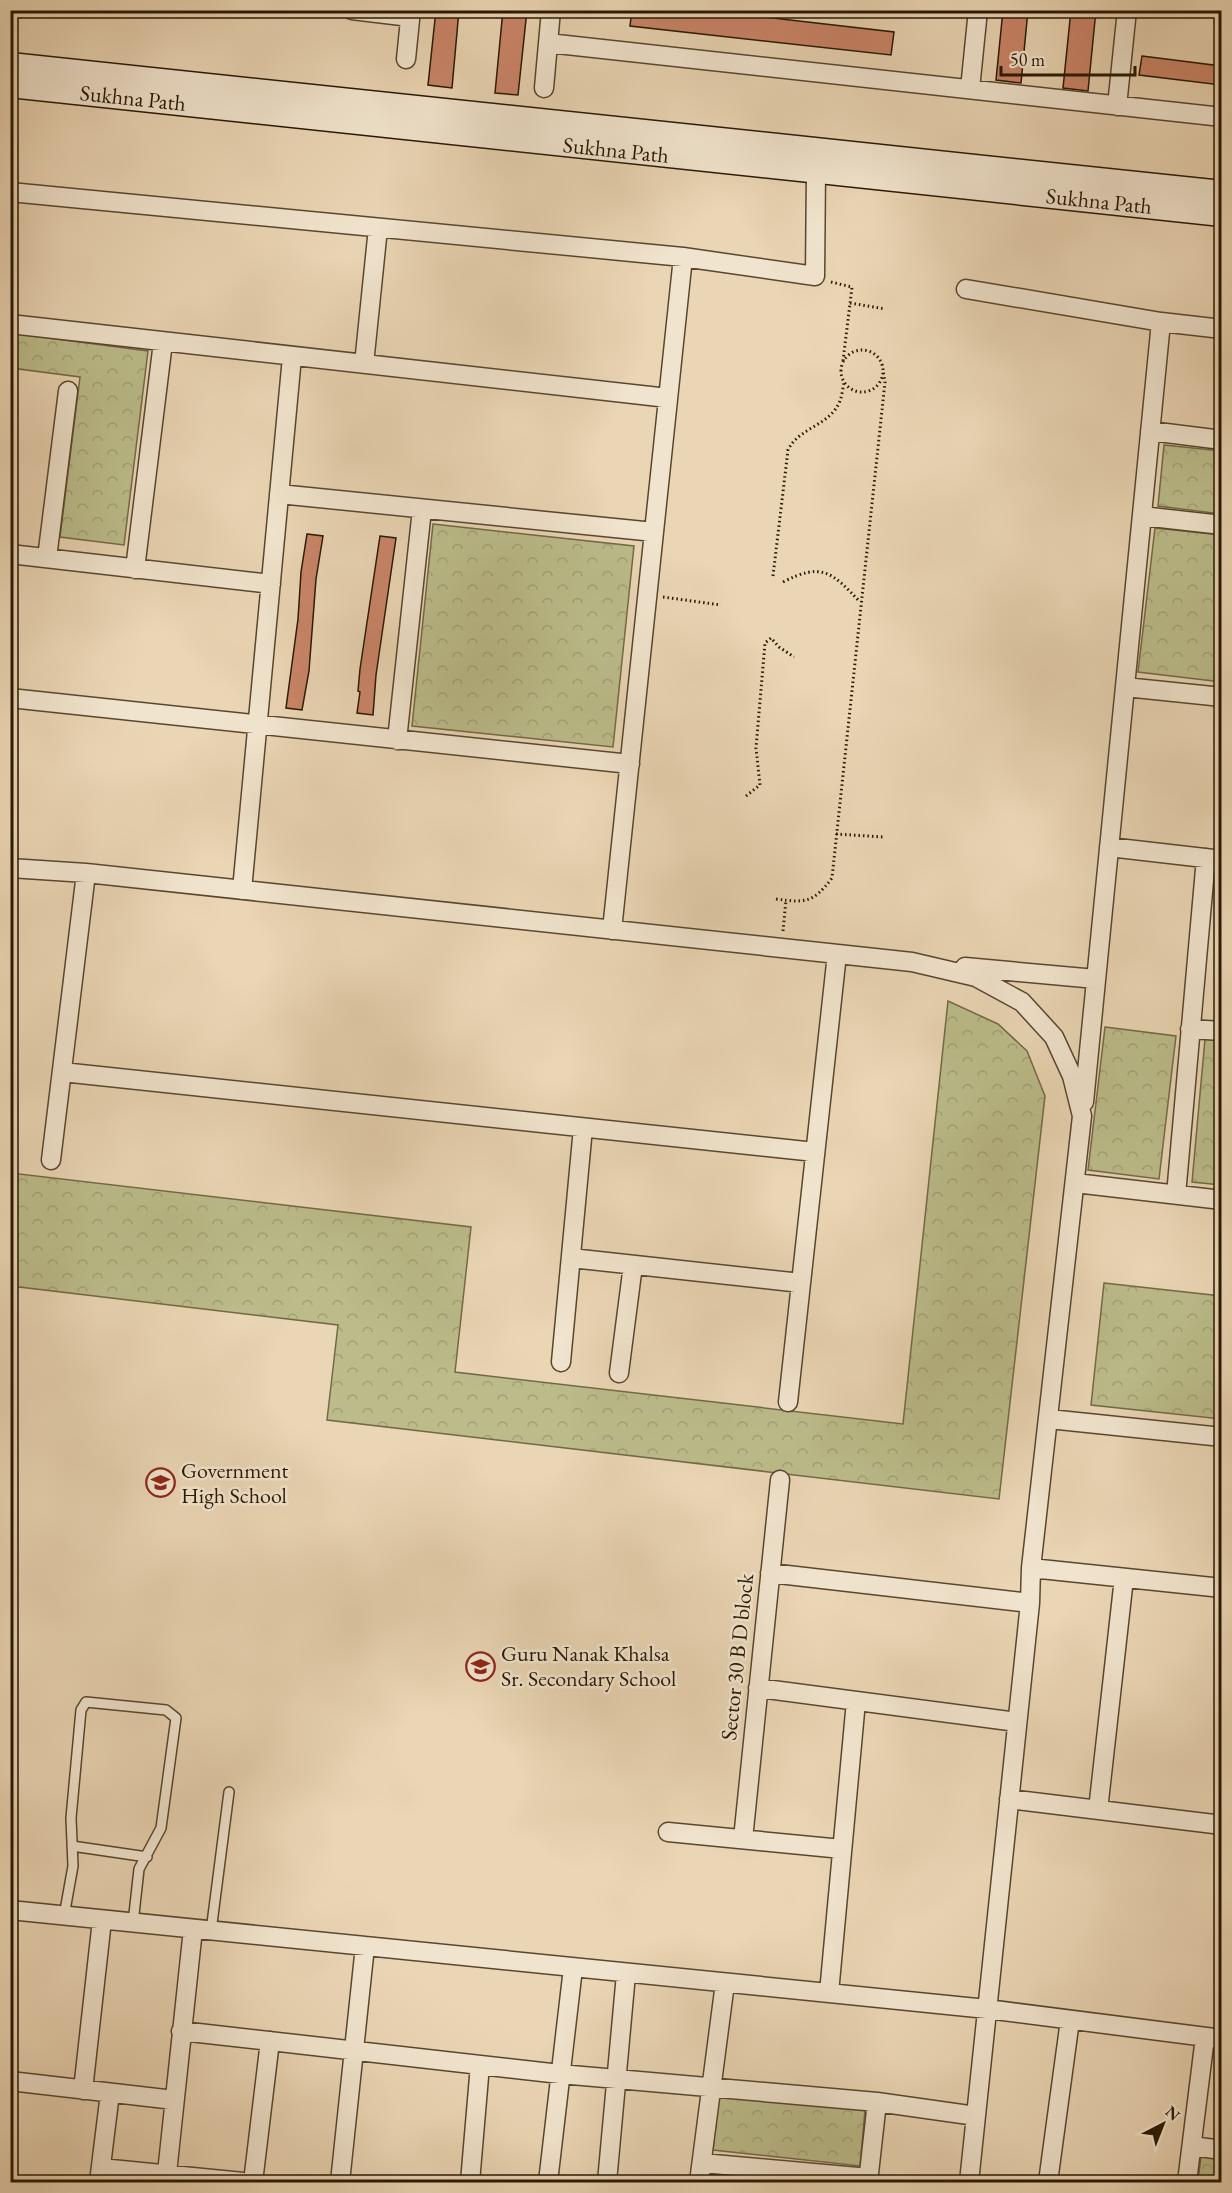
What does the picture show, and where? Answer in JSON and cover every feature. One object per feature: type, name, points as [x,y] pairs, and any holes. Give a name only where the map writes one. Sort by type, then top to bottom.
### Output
[{"type":"main road","name":"Sukhna Path","points":[[10,65],[1221,193]]},
{"type":"main road","name":"Sukhna Path","points":[[10,85],[1221,214]]},
{"type":"street","points":[[352,10],[411,14],[406,59]]},
{"type":"street","points":[[544,88],[551,10]]},
{"type":"street","points":[[970,90],[978,10]]},
{"type":"street","points":[[1117,106],[1127,10]]},
{"type":"street","points":[[548,43],[1221,117]]},
{"type":"street","points":[[10,192],[683,257],[815,276],[816,171]]},
{"type":"street","points":[[364,364],[378,228]]},
{"type":"street","points":[[612,930],[683,257]]},
{"type":"street","points":[[966,289],[1161,322],[1221,329]]},
{"type":"street","points":[[969,2182],[1031,1568],[1082,1116],[1161,322]]},
{"type":"street","points":[[10,324],[668,398]]},
{"type":"street","points":[[135,569],[163,342]]},
{"type":"street","points":[[242,890],[292,357]]},
{"type":"street","points":[[47,558],[68,391]]},
{"type":"street","points":[[1150,431],[1221,440]]},
{"type":"street","points":[[279,494],[654,532]]},
{"type":"street","points":[[397,740],[422,509]]},
{"type":"street","points":[[1142,516],[1221,525]]},
{"type":"street","points":[[10,554],[271,584]]},
{"type":"street","points":[[1125,687],[1221,697]]},
{"type":"street","points":[[10,698],[630,764]]},
{"type":"street","points":[[1109,847],[1214,859],[1190,1029],[1176,1195]]},
{"type":"street","points":[[10,868],[86,873],[912,962],[1096,979]]},
{"type":"street","points":[[51,1160],[86,873]]},
{"type":"street","points":[[788,1402],[837,954]]},
{"type":"street","points":[[912,962],[976,977],[1022,1002],[1054,1037],[1072,1076],[1082,1116]]},
{"type":"street","points":[[1190,1029],[1221,1031]]},
{"type":"street","points":[[62,1072],[815,1152]]},
{"type":"street","points":[[561,1362],[583,1128]]},
{"type":"street","points":[[1075,1183],[1221,1200]]},
{"type":"street","points":[[571,1258],[801,1283]]},
{"type":"street","points":[[619,1373],[633,1265]]},
{"type":"street","points":[[1049,1419],[1221,1437]]},
{"type":"street","name":"Sector 30 B D block","points":[[743,1839],[780,1480]]},
{"type":"street","points":[[1031,1568],[1221,1588]]},
{"type":"street","points":[[770,1573],[1029,1603]]},
{"type":"street","points":[[1098,1810],[1124,1578]]},
{"type":"street","points":[[758,1688],[1017,1722]]},
{"type":"street","points":[[829,1993],[856,1701]]},
{"type":"street","points":[[1009,1799],[1221,1825]]},
{"type":"street","points":[[668,1832],[842,1849]]},
{"type":"street","points":[[10,1910],[987,2009],[1214,2038],[1187,2182]]},
{"type":"street","points":[[83,2090],[102,1920]]},
{"type":"street","points":[[167,2174],[181,2031],[202,1930]]},
{"type":"street","points":[[340,2182],[365,1946]]},
{"type":"street","points":[[548,2182],[573,1968]]},
{"type":"street","points":[[608,2182],[626,1974]]},
{"type":"street","points":[[699,2182],[725,1983]]},
{"type":"street","points":[[1048,2182],[1070,2020]]},
{"type":"street","points":[[181,2031],[560,2074],[877,2102],[976,2116]]},
{"type":"street","points":[[253,2182],[270,2041]]},
{"type":"street","points":[[470,2182],[480,2065]]},
{"type":"street","points":[[10,2081],[174,2100]]},
{"type":"street","points":[[110,2093],[100,2175],[167,2174],[243,2182]]},
{"type":"street","points":[[702,2163],[868,2180],[877,2102]]},
{"type":"street","points":[[1192,2146],[1221,2150]]},
{"type":"lane","points":[[64,1916],[73,1866],[71,1818],[81,1710],[86,1702],[166,1710],[176,1718],[161,1828],[139,1869],[134,1923]]},
{"type":"lane","points":[[202,1930],[229,1792]]},
{"type":"lane","points":[[72,1846],[147,1857]]},
{"type":"path","points":[[773,576],[788,450],[795,438],[828,418],[840,402],[844,382],[841,369],[852,288],[815,276]]},
{"type":"path","points":[[850,303],[885,309]]},
{"type":"path","points":[[776,899],[806,901],[819,894],[832,878],[885,382],[879,358],[866,350],[853,352],[843,362]]},
{"type":"path","points":[[844,382],[855,391],[868,391],[879,384],[883,371]]},
{"type":"path","points":[[783,582],[812,570],[830,574],[841,581],[860,602]]},
{"type":"path","points":[[648,595],[721,605]]},
{"type":"path","points":[[746,796],[760,786],[756,748],[765,643],[771,638],[779,647],[794,657]]},
{"type":"path","points":[[836,834],[883,837]]},
{"type":"path","points":[[782,948],[786,900]]},
{"type":"green space","points":[[11,333],[148,351],[124,545],[60,537],[80,377],[11,368]]},
{"type":"green space","points":[[1164,445],[1221,451],[1221,514],[1158,506]]},
{"type":"green space","points":[[433,524],[634,546],[613,747],[412,726]]},
{"type":"green space","points":[[1155,528],[1221,535],[1221,682],[1138,672]]},
{"type":"green space","points":[[948,1001],[998,1024],[1027,1051],[1045,1096],[999,1499],[327,1420],[338,1325],[11,1286],[11,1173],[471,1227],[455,1372],[903,1424]]},
{"type":"green space","points":[[1105,1027],[1176,1036],[1159,1179],[1088,1170]]},
{"type":"green space","points":[[1205,1039],[1221,1041],[1221,1185],[1192,1182]]},
{"type":"green space","points":[[1104,1283],[1221,1296],[1221,1419],[1091,1405]]},
{"type":"green space","points":[[718,2095],[865,2110],[860,2166],[713,2150]]},
{"type":"green space","points":[[1201,2156],[1221,2158],[1221,2182],[1198,2182]]},
{"type":"building","points":[[436,10],[459,10],[452,88],[428,85]]},
{"type":"building","points":[[503,10],[527,10],[518,95],[495,93]]},
{"type":"building","points":[[632,10],[703,10],[894,32],[891,55],[630,26]]},
{"type":"building","points":[[1003,10],[1028,10],[1021,83],[996,80]]},
{"type":"building","points":[[1071,10],[1096,10],[1088,91],[1063,88]]},
{"type":"building","points":[[1142,56],[1221,66],[1221,85],[1139,75]]},
{"type":"building","points":[[307,534],[323,536],[316,579],[309,671],[302,710],[286,708]]},
{"type":"building","points":[[380,536],[396,538],[376,675],[373,715],[357,713],[360,669]]},
{"type":"place","name":"Government High School","points":[[160,1483]]},
{"type":"place","name":"Guru Nanak Khalsa Sr. Secondary School","points":[[480,1666]]}]
